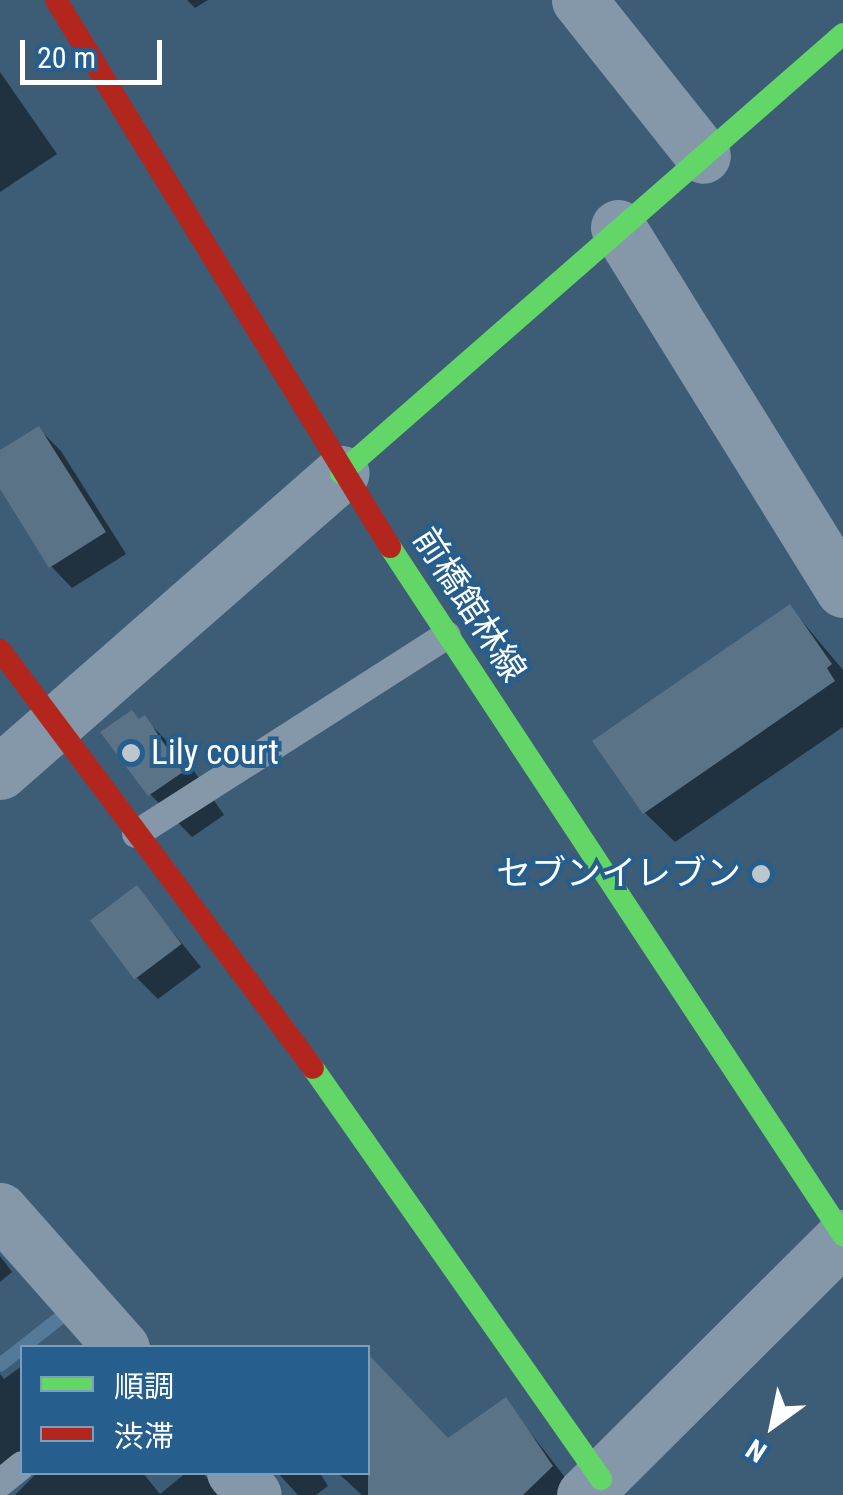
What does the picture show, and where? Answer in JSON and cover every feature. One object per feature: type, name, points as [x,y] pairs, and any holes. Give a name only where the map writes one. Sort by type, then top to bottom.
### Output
[{"type":"street","name":"前橋館林線","points":[[56,0],[341,473],[838,1218]]},
{"type":"street","points":[[580,0],[704,156]]},
{"type":"street","points":[[0,772],[618,227],[842,37]]},
{"type":"street","points":[[618,227],[843,590]]},
{"type":"street","points":[[0,650],[321,1079],[592,1487],[838,1218]]},
{"type":"street","points":[[0,1210],[119,1345]]},
{"type":"street","points":[[237,1475],[254,1495]]},
{"type":"lane","points":[[136,834],[447,635]]},
{"type":"lane","points":[[0,1483],[20,1467]]},
{"type":"building","points":[[39,426],[106,532],[49,568],[0,489],[0,450]]},
{"type":"building","points":[[790,604],[832,664],[827,668],[835,681],[643,814],[592,741]]},
{"type":"building","points":[[132,710],[139,719],[145,715],[183,772],[148,796],[100,732]]},
{"type":"building","points":[[137,885],[182,944],[134,980],[90,921]]},
{"type":"building","points":[[370,1356],[448,1438],[506,1397],[553,1466],[523,1495],[368,1495]]},
{"type":"waterway","points":[[25,1345],[65,1314]]},
{"type":"waterway","points":[[0,1365],[20,1349]]},
{"type":"traffic: fast","points":[[341,473],[843,34]]},
{"type":"traffic: fast","points":[[390,547],[843,1235]]},
{"type":"traffic: fast","points":[[313,1068],[601,1479]]},
{"type":"traffic: jam","points":[[56,0],[390,547]]},
{"type":"traffic: jam","points":[[0,650],[313,1068]]},
{"type":"place","name":"Lily court","points":[[131,753]]},
{"type":"place","name":"セブンイレブン","points":[[761,874]]}]
